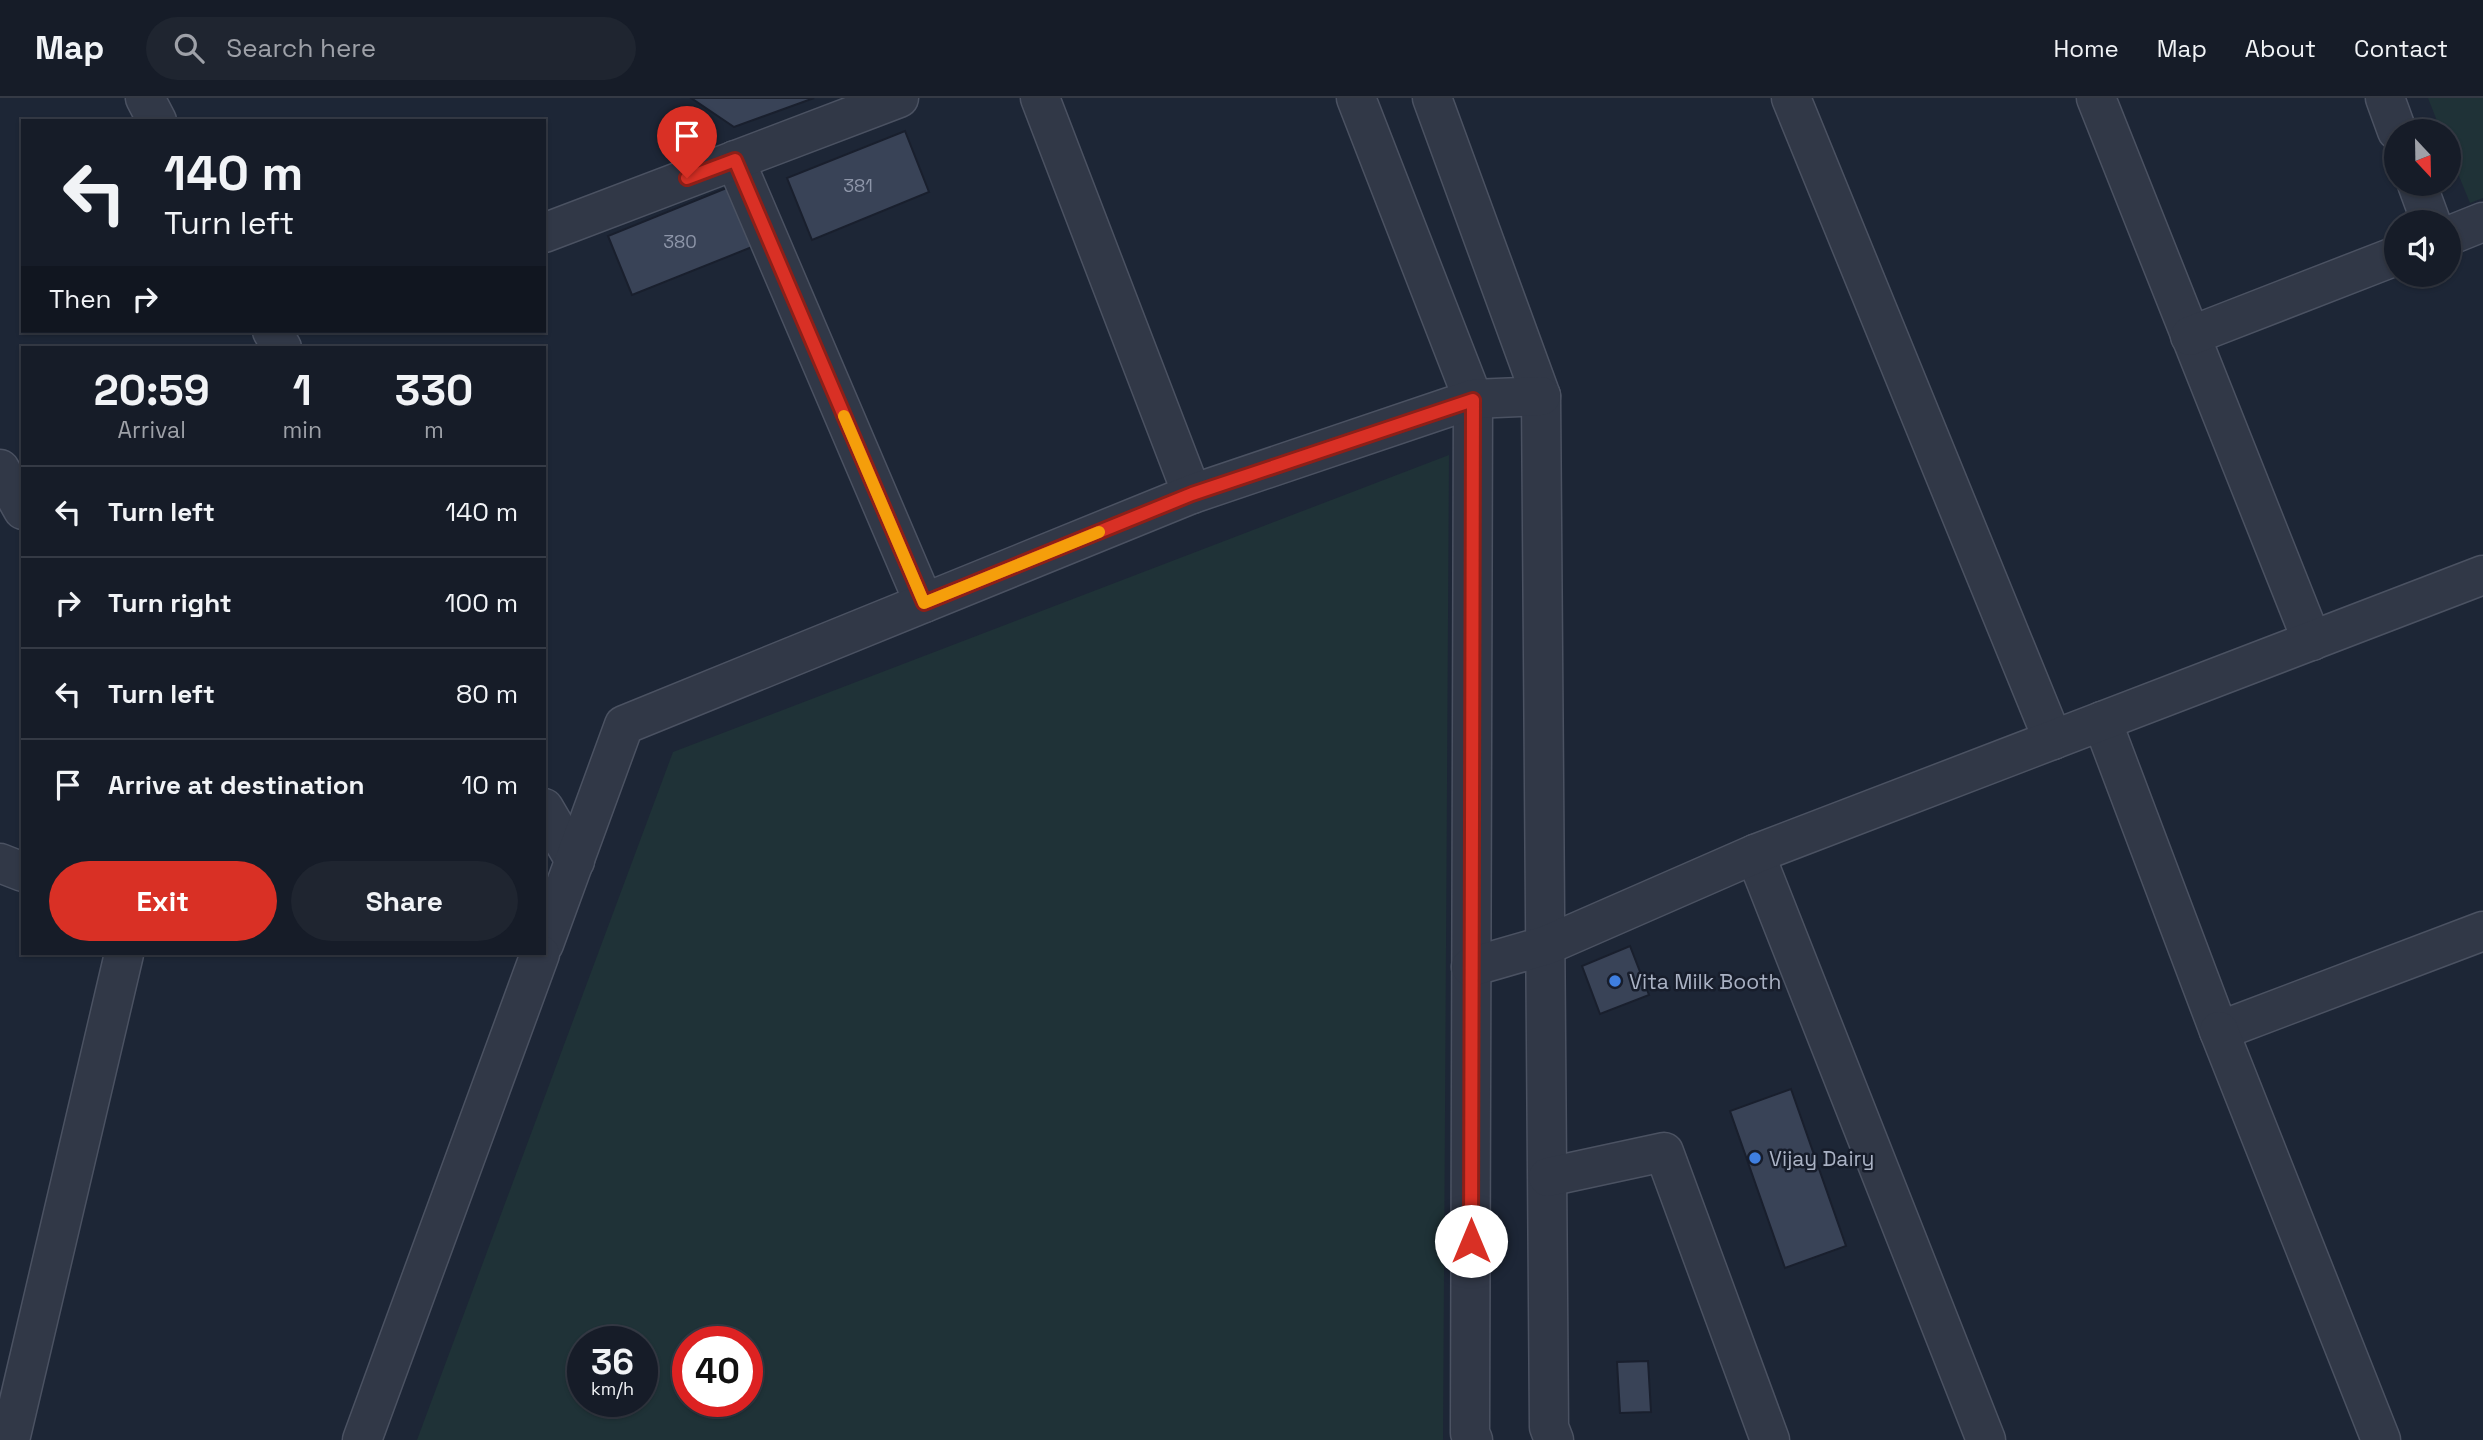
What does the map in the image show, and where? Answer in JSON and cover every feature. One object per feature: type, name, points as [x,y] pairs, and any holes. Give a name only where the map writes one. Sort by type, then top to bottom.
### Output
[{"type":"street","points":[[145,98],[156,119]]},
{"type":"street","points":[[546,232],[899,98]]},
{"type":"street","points":[[1040,98],[1192,494]]},
{"type":"street","points":[[1356,98],[1473,400],[1473,1440]]},
{"type":"street","points":[[1432,98],[1541,396],[1549,1427],[1554,1440]]},
{"type":"street","points":[[1791,98],[2053,740]]},
{"type":"street","points":[[2096,98],[2312,640]]},
{"type":"street","points":[[2385,98],[2393,119]]},
{"type":"street","points":[[735,160],[924,603]]},
{"type":"street","points":[[2461,231],[2483,222]]},
{"type":"street","points":[[2190,336],[2384,261]]},
{"type":"street","points":[[546,938],[624,725],[1192,494],[1473,400],[1541,396]]},
{"type":"street","points":[[0,469],[21,506]]},
{"type":"street","points":[[1471,967],[1546,945],[1755,854],[2483,575]]},
{"type":"street","points":[[2102,721],[2219,1031],[2381,1440]]},
{"type":"street","points":[[546,811],[575,861]]},
{"type":"street","points":[[1755,854],[1986,1440]]},
{"type":"street","points":[[0,863],[21,871]]},
{"type":"street","points":[[2219,1031],[2483,932]]},
{"type":"street","points":[[10,1440],[124,955]]},
{"type":"street","points":[[362,1440],[541,955]]},
{"type":"street","points":[[1548,1177],[1664,1152],[1770,1440]]},
{"type":"green space","points":[[2428,98],[2483,98],[2483,198],[2470,203],[2461,181],[2461,119],[2436,119]]},
{"type":"green space","points":[[1449,455],[1443,1440],[417,1440],[673,752]]},
{"type":"building","points":[[691,98],[814,98],[734,127]]},
{"type":"building","points":[[905,131],[929,192],[812,240],[787,178]]},
{"type":"building","points":[[729,187],[752,247],[632,295],[608,236]]},
{"type":"building","name":"Vita Milk Booth","points":[[1630,946],[1649,995],[1600,1014],[1582,966]]},
{"type":"building","points":[[1791,1089],[1846,1246],[1785,1268],[1730,1111]]},
{"type":"building","points":[[1648,1361],[1651,1412],[1620,1413],[1617,1362]]},
{"type":"slow traffic","points":[[844,416],[924,603],[1099,532]]},
{"type":"place","name":"Vita Milk Booth","points":[[1615,981]]},
{"type":"place","name":"Vijay Dairy","points":[[1755,1158]]},
{"type":"route","points":[[687,178],[735,160],[924,603],[1192,494],[1473,400],[1471,1241]]}]
